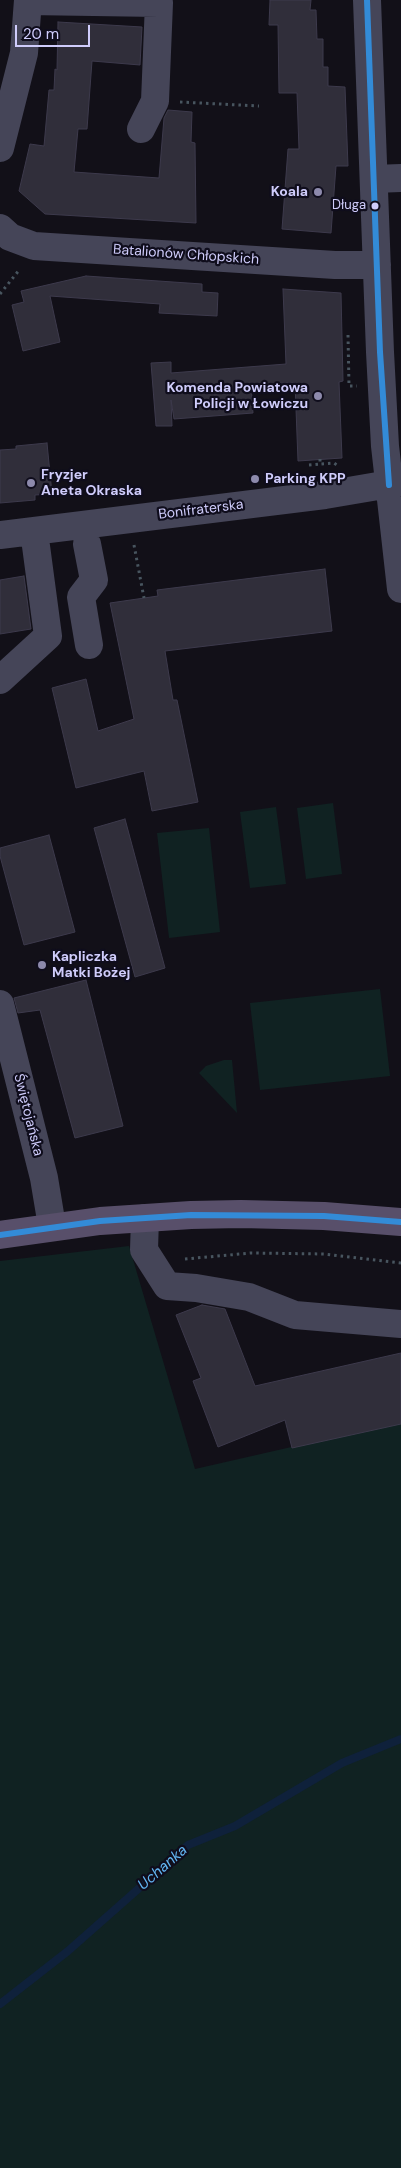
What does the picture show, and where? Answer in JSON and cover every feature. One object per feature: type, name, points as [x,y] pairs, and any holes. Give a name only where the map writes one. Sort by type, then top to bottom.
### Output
[{"type":"main road","points":[[0,1235],[52,1226],[145,1218],[241,1214],[324,1216],[401,1222]]},
{"type":"street","points":[[0,148],[24,53],[28,0],[159,3],[154,100],[141,130]]},
{"type":"street","points":[[367,0],[380,352],[395,484],[401,589]]},
{"type":"street","points":[[374,179],[401,178]]},
{"type":"street","name":"Batalionów Chłopskich","points":[[0,228],[10,237],[34,246],[336,265],[377,265]]},
{"type":"street","name":"Bonifraterska","points":[[0,535],[316,496],[395,484]]},
{"type":"street","points":[[0,680],[48,636],[34,531]]},
{"type":"street","points":[[88,544],[94,580],[81,597],[89,645]]},
{"type":"street","name":"Świętojańska","points":[[0,1004],[44,1178],[52,1226]]},
{"type":"street","points":[[145,1218],[144,1250],[167,1286],[196,1288],[249,1296],[295,1315],[401,1324]]},
{"type":"path","points":[[154,100],[259,106]]},
{"type":"path","points":[[0,294],[23,265],[34,246]]},
{"type":"path","points":[[348,335],[349,386],[359,386]]},
{"type":"path","points":[[341,336],[353,335]]},
{"type":"path","points":[[320,459],[320,464]]},
{"type":"path","points":[[309,465],[334,463]]},
{"type":"path","points":[[133,538],[144,598]]},
{"type":"path","points":[[156,1269],[188,1258],[251,1253],[324,1254],[401,1263]]},
{"type":"shaded area","points":[[333,803],[342,874],[306,879],[297,808]]},
{"type":"shaded area","points":[[276,807],[286,884],[250,888],[240,812]]},
{"type":"shaded area","points":[[209,828],[220,932],[169,938],[157,833]]},
{"type":"shaded area","points":[[380,989],[390,1076],[260,1090],[250,1003]]},
{"type":"shaded area","points":[[224,1060],[232,1060],[237,1113],[199,1073],[206,1066]]},
{"type":"shaded area","points":[[129,1246],[195,1469],[401,1422],[401,2168],[0,2168],[0,1261]]},
{"type":"building","points":[[270,0],[311,0],[310,10],[316,10],[317,39],[323,39],[323,67],[328,67],[328,86],[345,87],[348,166],[336,166],[331,233],[282,229],[288,149],[299,149],[297,93],[279,93],[278,25],[269,25]]},
{"type":"building","points":[[58,22],[142,27],[140,65],[92,61],[87,129],[78,129],[74,172],[159,178],[164,118],[168,110],[192,112],[191,142],[195,143],[196,223],[45,214],[19,191],[30,144],[44,146],[49,90],[54,90],[55,69],[57,70]]},
{"type":"building","points":[[86,276],[202,284],[202,292],[218,293],[217,316],[159,313],[160,304],[50,296],[60,342],[23,351],[12,305],[24,302],[21,291]]},
{"type":"building","points":[[283,289],[341,293],[343,381],[339,382],[342,458],[298,461],[295,383],[251,384],[253,413],[174,419],[171,400],[172,426],[156,426],[151,363],[171,362],[171,373],[286,364]]},
{"type":"building","points":[[47,443],[52,494],[35,495],[35,500],[0,503],[0,450],[16,449],[16,446]]},
{"type":"building","points":[[325,569],[332,631],[165,651],[173,700],[177,700],[198,802],[152,811],[144,771],[76,788],[52,688],[86,679],[98,731],[134,719],[110,603],[158,596],[157,590]]},
{"type":"building","points":[[24,576],[31,629],[0,634],[0,580]]},
{"type":"building","points":[[125,819],[165,968],[135,977],[94,828]]},
{"type":"building","points":[[49,835],[75,932],[24,945],[0,856],[0,848]]},
{"type":"building","points":[[86,980],[123,1126],[75,1138],[40,1010],[18,1013],[14,998]]},
{"type":"building","points":[[202,1305],[225,1309],[255,1386],[401,1353],[401,1424],[292,1448],[285,1420],[218,1447],[193,1381],[201,1378],[176,1315]]},
{"type":"waterway","name":"Uchanka","points":[[0,2004],[68,1951],[188,1845],[235,1826],[342,1763],[401,1739]]},
{"type":"transit line","points":[[367,0],[380,352],[389,485]]},
{"type":"transit line","points":[[0,1235],[100,1221],[191,1215],[324,1216],[401,1222]]},
{"type":"place","name":"Koala","points":[[318,192]]},
{"type":"place","name":"Długa","points":[[375,206]]},
{"type":"place","name":"Komenda Powiatowa Policji w Łowiczu","points":[[318,396]]},
{"type":"place","name":"Parking KPP","points":[[255,479]]},
{"type":"place","name":"Fryzjer Aneta Okraska","points":[[31,483]]},
{"type":"place","name":"Kapliczka Matki Bożej","points":[[42,965]]}]
